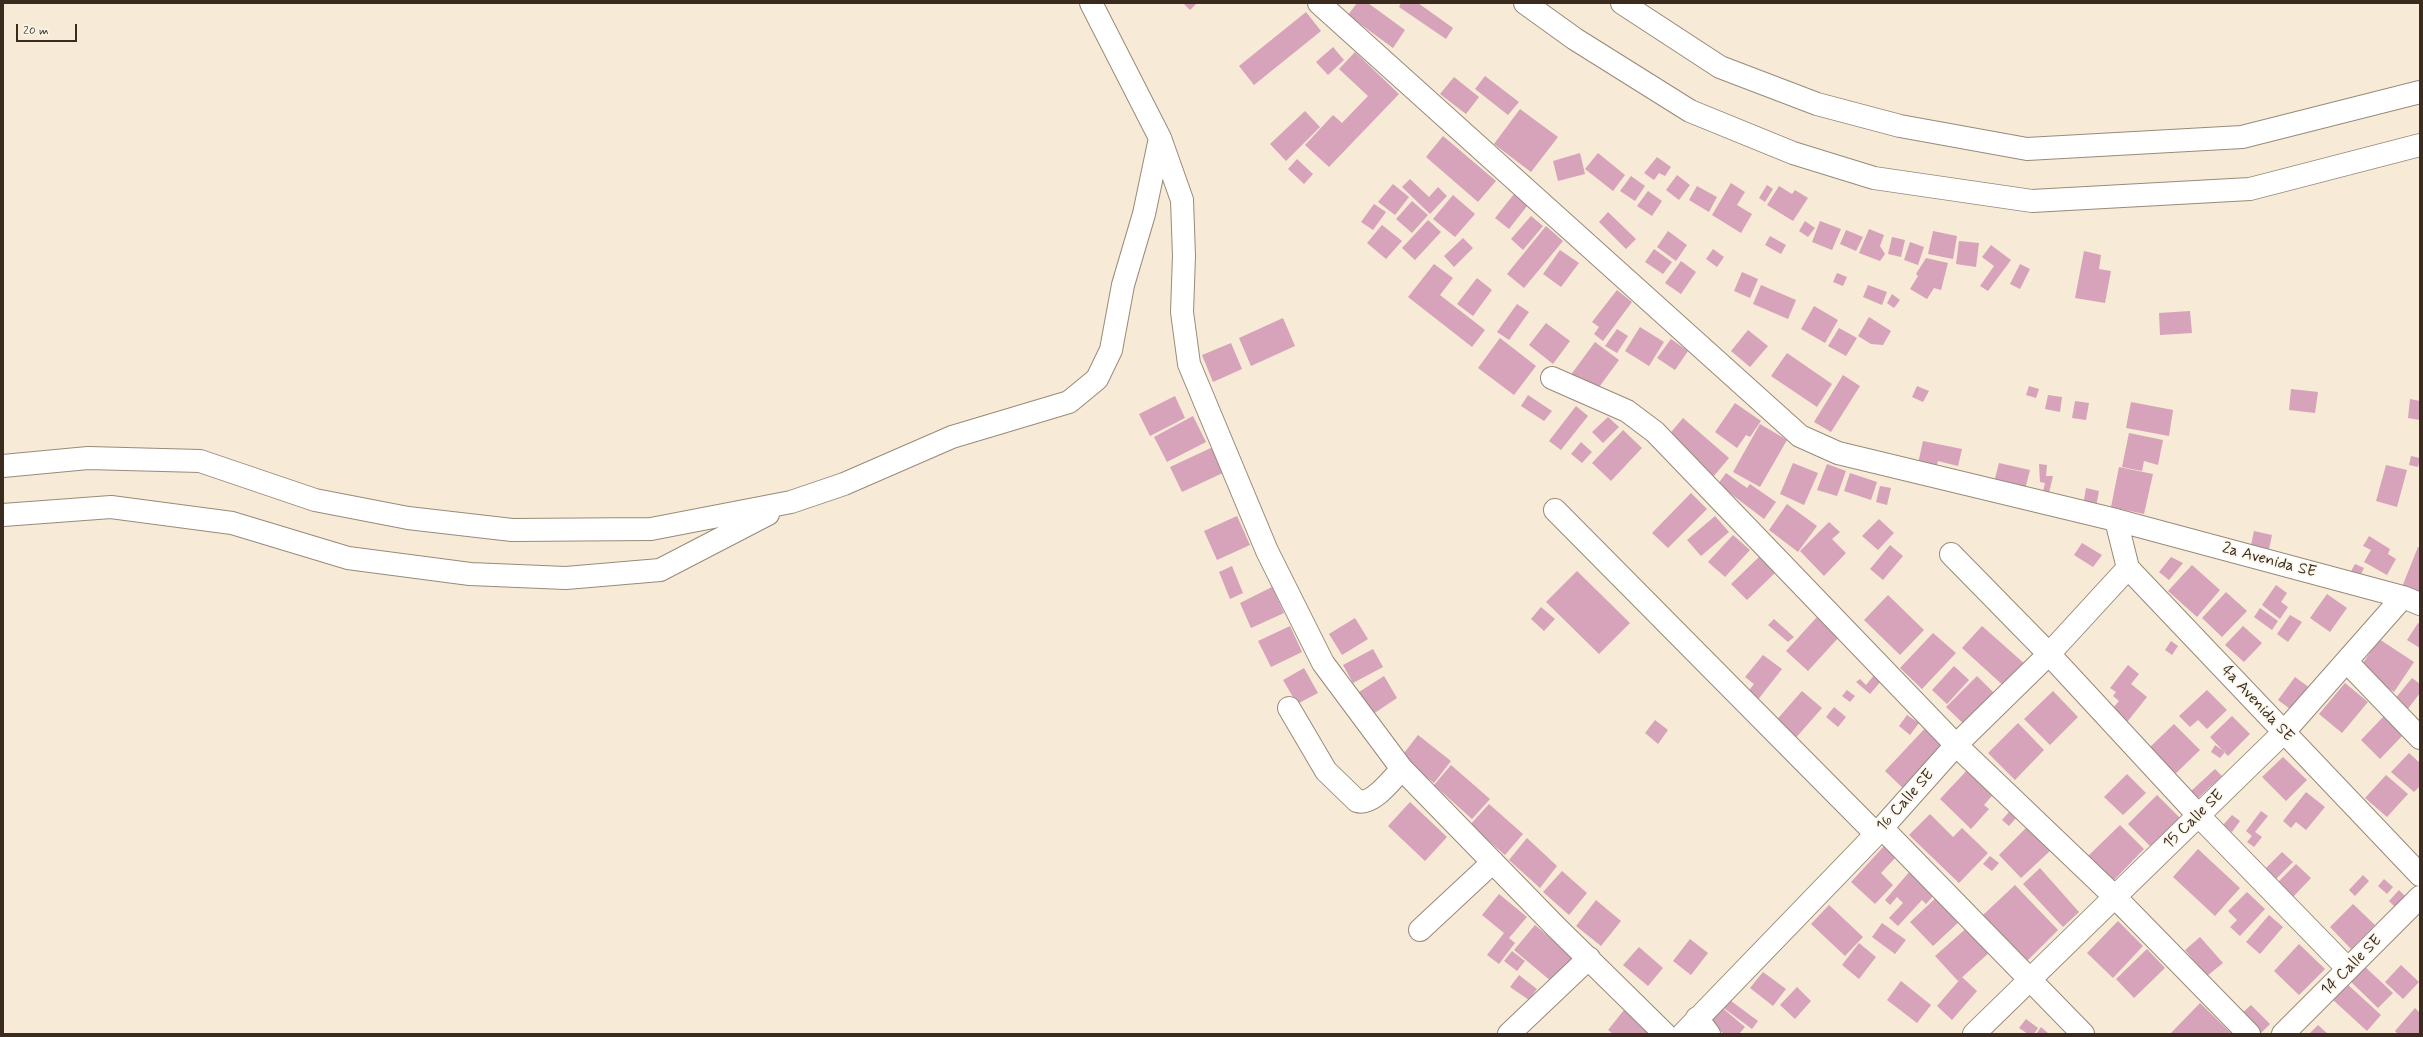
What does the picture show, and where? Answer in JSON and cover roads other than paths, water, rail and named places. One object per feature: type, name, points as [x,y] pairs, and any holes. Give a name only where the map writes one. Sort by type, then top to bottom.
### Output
[{"type":"main road","points":[[1091,3],[1160,138],[1182,200],[1184,256],[1182,312],[1189,364],[1268,551],[1323,663],[1402,769],[1665,1034]]},
{"type":"main road","name":"2a Avenida SE","points":[[1319,3],[1800,436],[1838,453],[2116,520],[2412,600]]},
{"type":"main road","points":[[1525,3],[1575,39],[1690,111],[1793,153],[1874,178],[2032,201],[2242,189],[2420,145]]},
{"type":"main road","points":[[1622,3],[1720,67],[1817,104],[1900,126],[2027,149],[2242,137],[2420,92]]},
{"type":"main road","points":[[3,466],[88,458],[200,461],[315,500],[408,518],[512,530],[651,529],[791,502],[844,484],[952,437],[1069,402],[1097,379],[1111,350],[1123,285],[1144,214],[1160,138]]},
{"type":"main road","points":[[1552,378],[1628,411],[1655,432],[1956,745],[2115,897],[2249,1034]]},
{"type":"main road","points":[[3,515],[111,507],[232,523],[348,558],[470,574],[566,578],[660,570],[791,502]]},
{"type":"main road","points":[[1556,510],[2083,1034]]},
{"type":"main road","name":"4a Avenida SE","points":[[2116,520],[2128,568],[2420,875]]},
{"type":"main road","points":[[1950,554],[2049,654],[2199,816],[2348,969]]},
{"type":"main road","name":"16 Calle SE","points":[[1696,1029],[1879,831],[1956,745],[2049,654],[2128,568]]},
{"type":"main road","name":"15 Calle SE","points":[[1974,1034],[2284,733],[2347,662],[2412,600]]},
{"type":"main road","points":[[2347,662],[2420,738]]},
{"type":"main road","points":[[1289,708],[1326,771],[1357,801],[1362,803],[1370,800],[1402,769]]},
{"type":"main road","points":[[1420,930],[1493,862]]},
{"type":"main road","name":"14 Calle SE","points":[[2283,1034],[2420,897]]},
{"type":"main road","points":[[1509,1034],[1589,958]]}]
